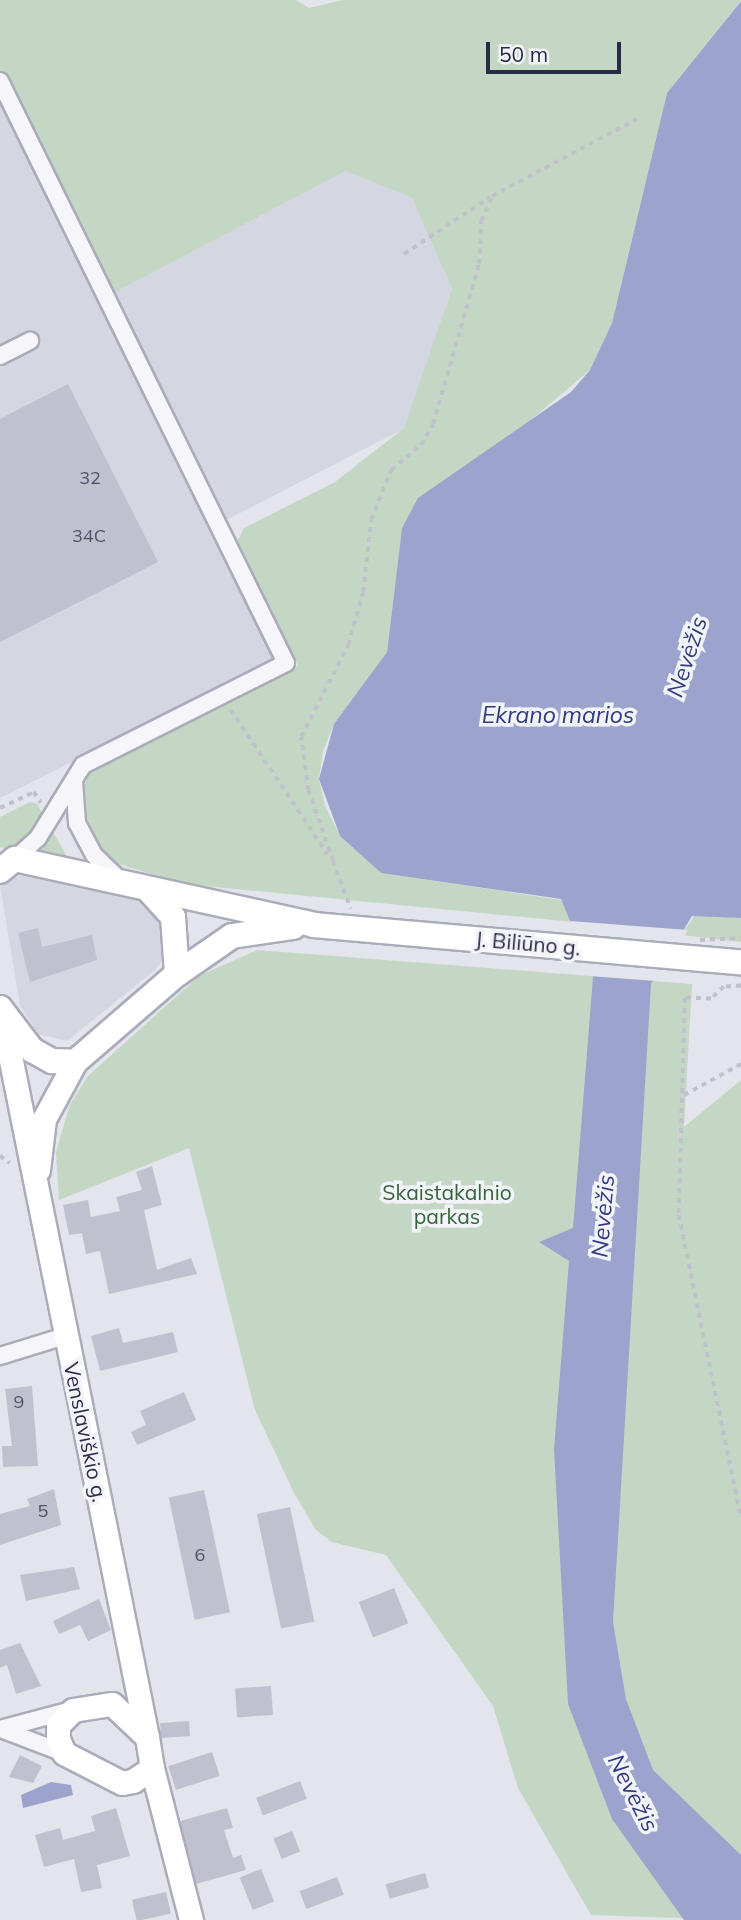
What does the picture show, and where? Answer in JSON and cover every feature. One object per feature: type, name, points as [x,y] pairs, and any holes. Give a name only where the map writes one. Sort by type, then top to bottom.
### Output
[{"type":"main road","name":"J. Biliūno g.","points":[[5,862],[314,925],[741,962]]},
{"type":"main road","points":[[149,890],[173,917],[177,974]]},
{"type":"main road","name":"J. Biliūno g.","points":[[75,1062],[177,974],[232,936],[314,925]]},
{"type":"main road","points":[[0,1010],[32,1050],[52,1061],[75,1062]]},
{"type":"main road","name":"Venslaviškio g.","points":[[0,1010],[147,1737]]},
{"type":"main road","name":"Venslaviškio g.","points":[[36,1187],[44,1119],[75,1062]]},
{"type":"main road","points":[[135,1678],[112,1704],[73,1710],[56,1732],[64,1753],[122,1783],[159,1813]]},
{"type":"main road","points":[[112,1704],[147,1737],[159,1813],[191,1920]]},
{"type":"main road","points":[[122,1783],[152,1768]]},
{"type":"street","points":[[0,80],[286,663],[74,775],[38,838],[5,862]]},
{"type":"street","points":[[0,356],[30,341]]},
{"type":"street","points":[[74,775],[73,801],[82,834],[124,885]]},
{"type":"street","points":[[0,1356],[65,1336]]},
{"type":"street","points":[[0,1729],[73,1710]]},
{"type":"street","points":[[0,1729],[64,1753]]},
{"type":"path","points":[[404,254],[492,196],[637,119]]},
{"type":"path","points":[[353,928],[351,902],[333,861],[308,790],[301,737],[348,645],[363,592],[371,520],[391,470],[421,445],[433,424],[492,196]]},
{"type":"path","points":[[222,695],[333,861]]},
{"type":"path","points":[[741,986],[724,987],[710,999],[685,998],[679,1215],[741,1517]]},
{"type":"path","points":[[684,1095],[741,1064]]},
{"type":"shaded area","points":[[0,81],[106,297],[346,171],[412,198],[452,289],[405,428],[211,528],[273,660],[0,798]]},
{"type":"shaded area","points":[[27,873],[148,900],[166,918],[167,954],[155,970],[67,1041],[38,1034],[20,1005],[0,885]]},
{"type":"green space","points":[[0,0],[296,0],[309,8],[343,0],[741,0],[667,93],[612,323],[590,370],[402,528],[387,652],[334,724],[323,751],[319,779],[325,806],[340,836],[381,873],[561,900],[574,922],[184,884],[113,862],[86,827],[81,793],[90,773],[298,666],[237,542],[244,528],[335,482],[404,428],[452,289],[412,198],[346,171],[106,297],[0,81]]},
{"type":"green space","points":[[30,802],[37,804],[69,860],[0,847],[0,817]]},
{"type":"green space","points":[[696,914],[741,918],[741,942],[681,935]]},
{"type":"green space","name":"Skaistakalnio parkas","points":[[257,950],[692,984],[684,1127],[741,1080],[741,1920],[591,1915],[518,1788],[493,1706],[386,1555],[332,1542],[316,1530],[294,1493],[255,1410],[189,1148],[59,1200],[56,1152],[70,1104],[88,1076],[199,976]]},
{"type":"water","name":"Ekrano marios","points":[[741,1],[741,918],[692,916],[651,984],[613,1622],[626,1699],[653,1770],[741,1855],[741,1920],[684,1920],[612,1819],[568,1704],[554,1449],[569,1261],[539,1242],[573,1228],[593,977],[561,899],[381,873],[340,836],[319,779],[334,724],[387,652],[402,528],[418,498],[571,392],[590,370],[612,323],[667,93]]},
{"type":"water","points":[[51,1782],[71,1785],[73,1795],[23,1808],[21,1795]]},
{"type":"pier","points":[[570,921],[688,930],[656,981],[589,976]]},
{"type":"building","points":[[68,384],[158,562],[0,642],[0,419]]},
{"type":"building","points":[[38,928],[42,947],[92,935],[97,960],[30,982],[18,933]]},
{"type":"building","points":[[152,1166],[162,1205],[144,1210],[157,1270],[191,1258],[197,1274],[109,1294],[100,1251],[86,1254],[82,1233],[69,1235],[63,1205],[88,1200],[91,1217],[120,1211],[116,1197],[142,1190],[136,1172]]},
{"type":"building","points":[[119,1328],[123,1343],[173,1332],[178,1352],[100,1371],[91,1336]]},
{"type":"building","points":[[32,1386],[38,1466],[3,1467],[2,1446],[12,1446],[5,1389]]},
{"type":"building","points":[[184,1392],[196,1420],[137,1445],[131,1432],[146,1425],[140,1411]]},
{"type":"building","points":[[54,1489],[61,1525],[0,1545],[0,1514],[30,1506],[27,1499]]},
{"type":"building","points":[[204,1490],[230,1612],[195,1620],[169,1497]]},
{"type":"building","points":[[290,1507],[314,1621],[281,1629],[257,1514]]},
{"type":"building","points":[[74,1567],[80,1589],[26,1601],[20,1575]]},
{"type":"building","points":[[394,1588],[408,1623],[373,1637],[359,1602]]},
{"type":"building","points":[[99,1599],[111,1630],[88,1641],[80,1625],[59,1634],[53,1621]]},
{"type":"building","points":[[20,1643],[41,1686],[16,1694],[7,1665],[0,1668],[0,1650]]},
{"type":"building","points":[[271,1686],[273,1715],[237,1717],[235,1689]]},
{"type":"building","points":[[189,1721],[190,1736],[161,1738],[160,1723]]},
{"type":"building","points":[[212,1752],[220,1776],[176,1790],[168,1766]]},
{"type":"building","points":[[20,1755],[42,1766],[33,1783],[9,1777]]},
{"type":"building","points":[[300,1781],[307,1799],[263,1816],[256,1798]]},
{"type":"building","points":[[116,1808],[130,1856],[97,1865],[102,1888],[81,1892],[74,1859],[44,1867],[35,1835],[60,1828],[63,1840],[95,1831],[91,1816]]},
{"type":"building","points":[[227,1808],[233,1828],[224,1830],[233,1858],[241,1855],[246,1870],[196,1884],[180,1821]]},
{"type":"building","points":[[292,1831],[300,1851],[282,1859],[273,1838]]},
{"type":"building","points":[[261,1869],[274,1901],[253,1910],[240,1878]]},
{"type":"building","points":[[425,1873],[429,1887],[390,1899],[386,1884]]},
{"type":"building","points":[[337,1877],[344,1895],[306,1909],[300,1891]]},
{"type":"building","points":[[166,1892],[171,1913],[137,1920],[132,1900]]},
{"type":"water label","name":"Nevėžis","points":[[687,657]]},
{"type":"water label","name":"Nevėžis","points":[[603,1216]]},
{"type":"water label","name":"Nevėžis","points":[[633,1793]]}]
